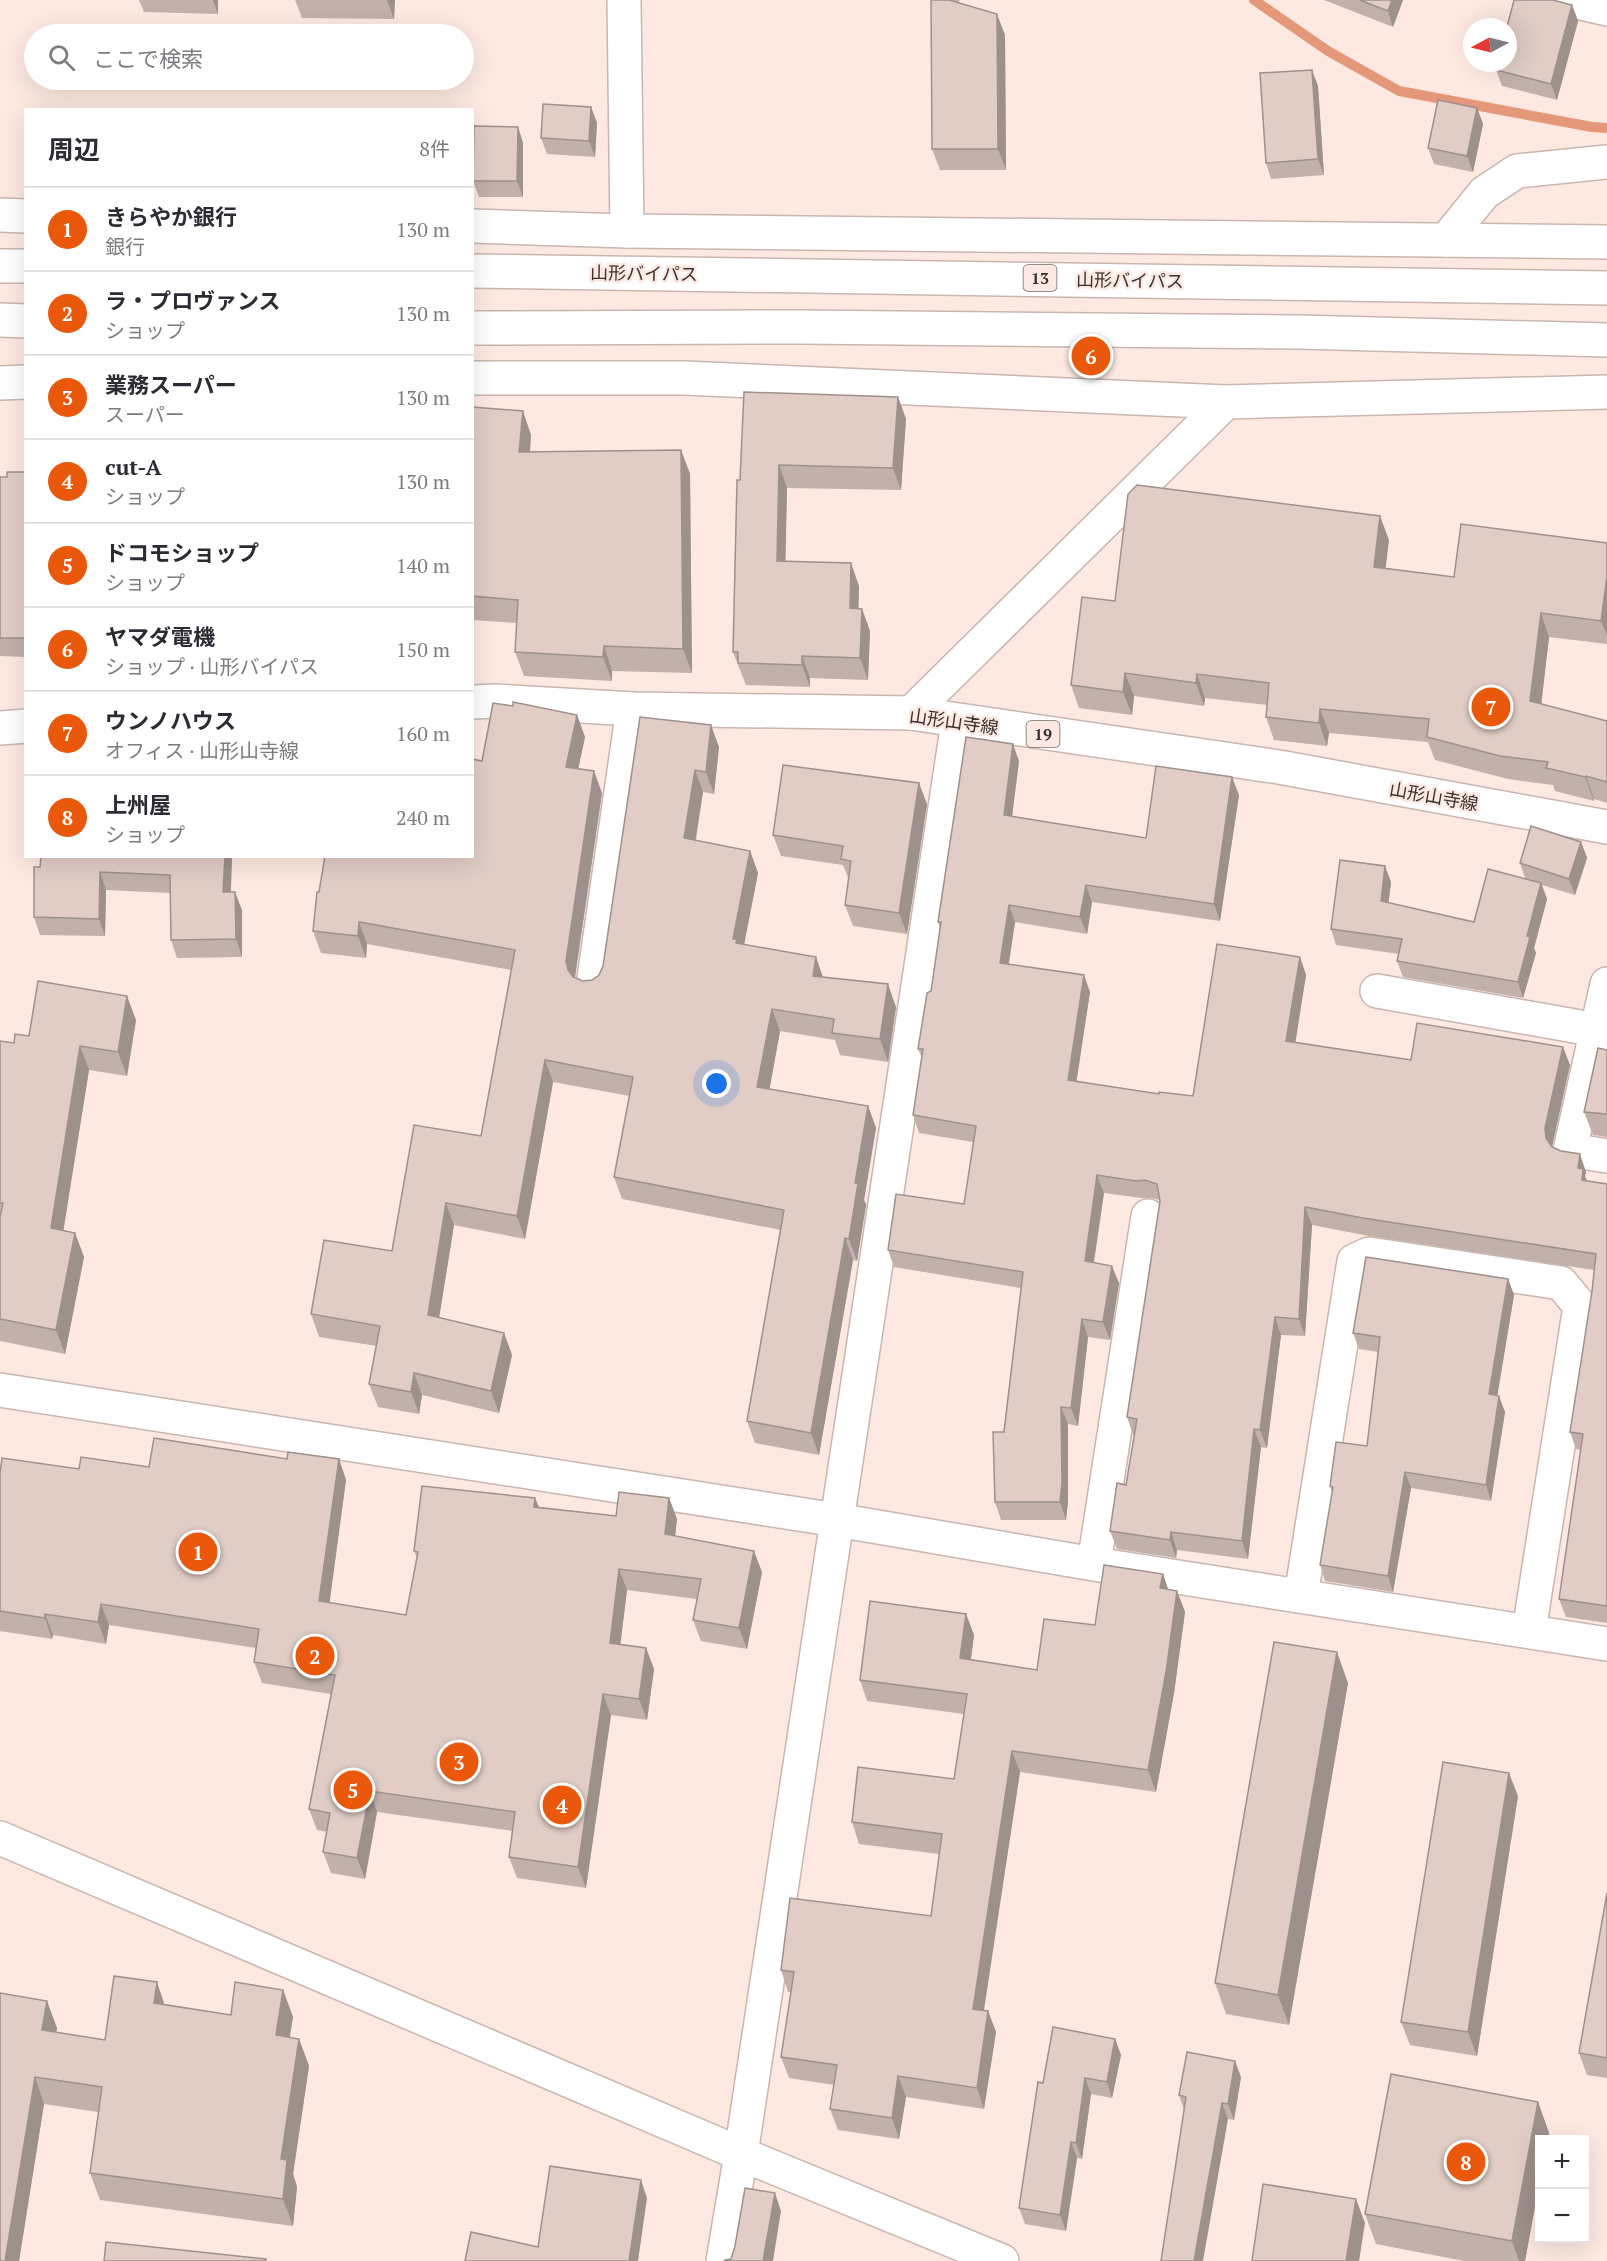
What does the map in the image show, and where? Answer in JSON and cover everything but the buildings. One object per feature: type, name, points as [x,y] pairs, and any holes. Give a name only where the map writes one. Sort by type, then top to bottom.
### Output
[{"type":"main road","points":[[624,0],[627,231]]},
{"type":"main road","points":[[1568,0],[1607,9]]},
{"type":"main road","points":[[1446,240],[1484,193],[1517,171],[1607,162]]},
{"type":"main road","points":[[0,215],[24,216]]},
{"type":"main road","points":[[474,226],[627,231],[1607,242]]},
{"type":"main road","points":[[0,266],[24,266]]},
{"type":"main road","name":"山形バイパス","points":[[474,271],[1607,288]]},
{"type":"main road","points":[[0,320],[24,321]]},
{"type":"main road","points":[[474,328],[803,327],[1288,332],[1607,340]]},
{"type":"main road","points":[[474,378],[684,378],[1226,402],[1607,392]]},
{"type":"main road","points":[[0,383],[24,382]]},
{"type":"main road","points":[[911,713],[1226,402]]},
{"type":"main road","name":"山形山寺線","points":[[474,702],[496,701],[633,709],[911,713],[958,722],[1279,767],[1607,827]]},
{"type":"main road","points":[[593,986],[633,709]]},
{"type":"main road","points":[[723,2261],[958,722]]},
{"type":"main road","points":[[0,728],[24,726]]},
{"type":"main road","points":[[1607,984],[1570,1150],[1607,1156]]},
{"type":"main road","points":[[1377,991],[1597,1030]]},
{"type":"main road","points":[[1094,1564],[1148,1216]]},
{"type":"main road","points":[[1301,1596],[1354,1261],[1369,1254],[1561,1283],[1580,1306],[1529,1631]]},
{"type":"main road","points":[[0,1390],[837,1520],[1094,1564],[1607,1644]]},
{"type":"main road","points":[[0,1838],[741,2154],[1002,2261]]},
{"type":"waterway","points":[[1254,0],[1328,51],[1399,91],[1607,128]]},
{"type":"place","name":"ヤマダ電機","points":[[1091,356]]},
{"type":"place","name":"ウンノハウス","points":[[1491,707]]},
{"type":"place","name":"きらやか銀行","points":[[198,1552]]},
{"type":"place","name":"ラ・プロヴァンス","points":[[315,1656]]},
{"type":"place","name":"業務スーパー","points":[[459,1762]]},
{"type":"place","name":"ドコモショップ","points":[[353,1790]]},
{"type":"place","name":"cut-A","points":[[562,1805]]},
{"type":"place","name":"上州屋","points":[[1466,2162]]}]
